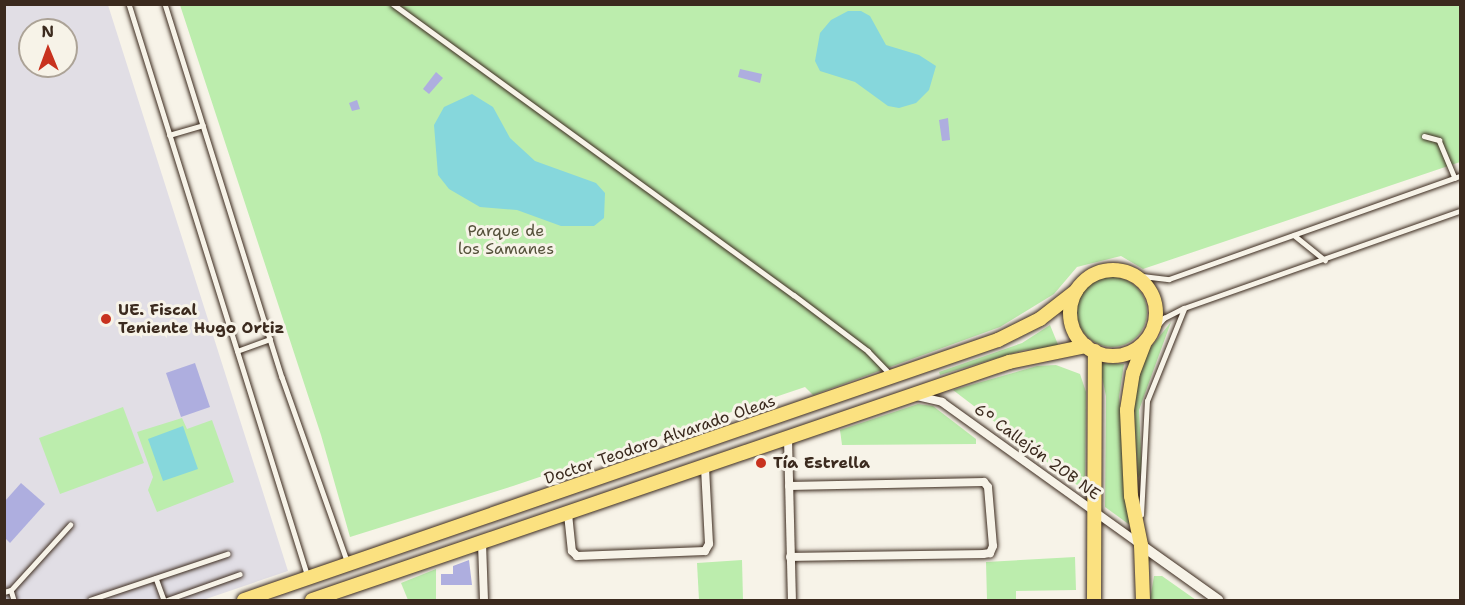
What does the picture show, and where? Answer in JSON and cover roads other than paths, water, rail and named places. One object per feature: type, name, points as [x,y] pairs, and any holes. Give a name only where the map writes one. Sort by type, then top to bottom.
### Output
[{"type":"main road","points":[[1094,600],[1092,510],[1096,369],[1091,348],[1071,320],[1076,291],[1088,278],[1102,271],[1134,275],[1154,301],[1148,337],[1133,373],[1127,410],[1131,496],[1141,542],[1143,600]]},
{"type":"main road","name":"Doctor Teodoro Alvarado Oleas","points":[[244,600],[349,566],[1014,333],[1040,319],[1076,291]]},
{"type":"main road","points":[[312,600],[1017,360],[1091,348],[1125,354],[1148,337]]},
{"type":"main road","points":[[1063,351],[1083,357],[1096,369]]},
{"type":"street","name":"6° Callejón 20B NE","points":[[911,396],[942,402],[1092,510],[1141,542]]},
{"type":"street","points":[[788,439],[792,600]]},
{"type":"street","points":[[568,514],[572,551],[577,556],[705,551],[709,544],[705,467]]},
{"type":"street","points":[[789,486],[984,482],[988,487],[993,546],[990,553],[982,554],[790,557]]},
{"type":"street","points":[[1141,542],[1218,600]]},
{"type":"street","points":[[482,543],[484,600]]},
{"type":"lane","points":[[129,4],[309,579]]},
{"type":"lane","points":[[165,4],[270,339],[349,566]]},
{"type":"lane","points":[[393,4],[794,295],[868,351],[892,377]]},
{"type":"lane","points":[[169,135],[203,125]]},
{"type":"lane","points":[[1134,275],[1169,279],[1458,177],[1439,140],[1424,136]]},
{"type":"lane","points":[[1148,337],[1164,318],[1184,308],[1461,212]]},
{"type":"lane","points":[[1294,235],[1324,260]]},
{"type":"lane","points":[[1141,542],[1148,401],[1184,308]]},
{"type":"lane","points":[[237,351],[270,339]]},
{"type":"lane","points":[[4,592],[10,590],[70,525]]},
{"type":"lane","points":[[90,600],[226,554]]},
{"type":"lane","points":[[156,578],[166,600],[240,574]]},
{"type":"lane","points":[[10,590],[14,600]]},
{"type":"water","points":[[848,11],[861,11],[870,16],[886,45],[919,55],[936,66],[929,90],[916,103],[899,108],[888,106],[855,82],[820,71],[815,61],[820,33],[831,20]]},
{"type":"water","points":[[472,94],[493,107],[510,138],[535,161],[596,183],[605,193],[604,218],[594,226],[561,226],[517,210],[480,207],[449,189],[438,175],[434,125],[444,107]]},
{"type":"water","points":[[183,426],[198,469],[163,481],[148,439]]},
{"type":"place","name":"UE. Fiscal Teniente Hugo Ortiz","points":[[106,319]]},
{"type":"place","name":"Tía Estrella","points":[[761,463]]},
{"type":"park label","name":"Parque de los Samanes","points":[[506,240]]}]
